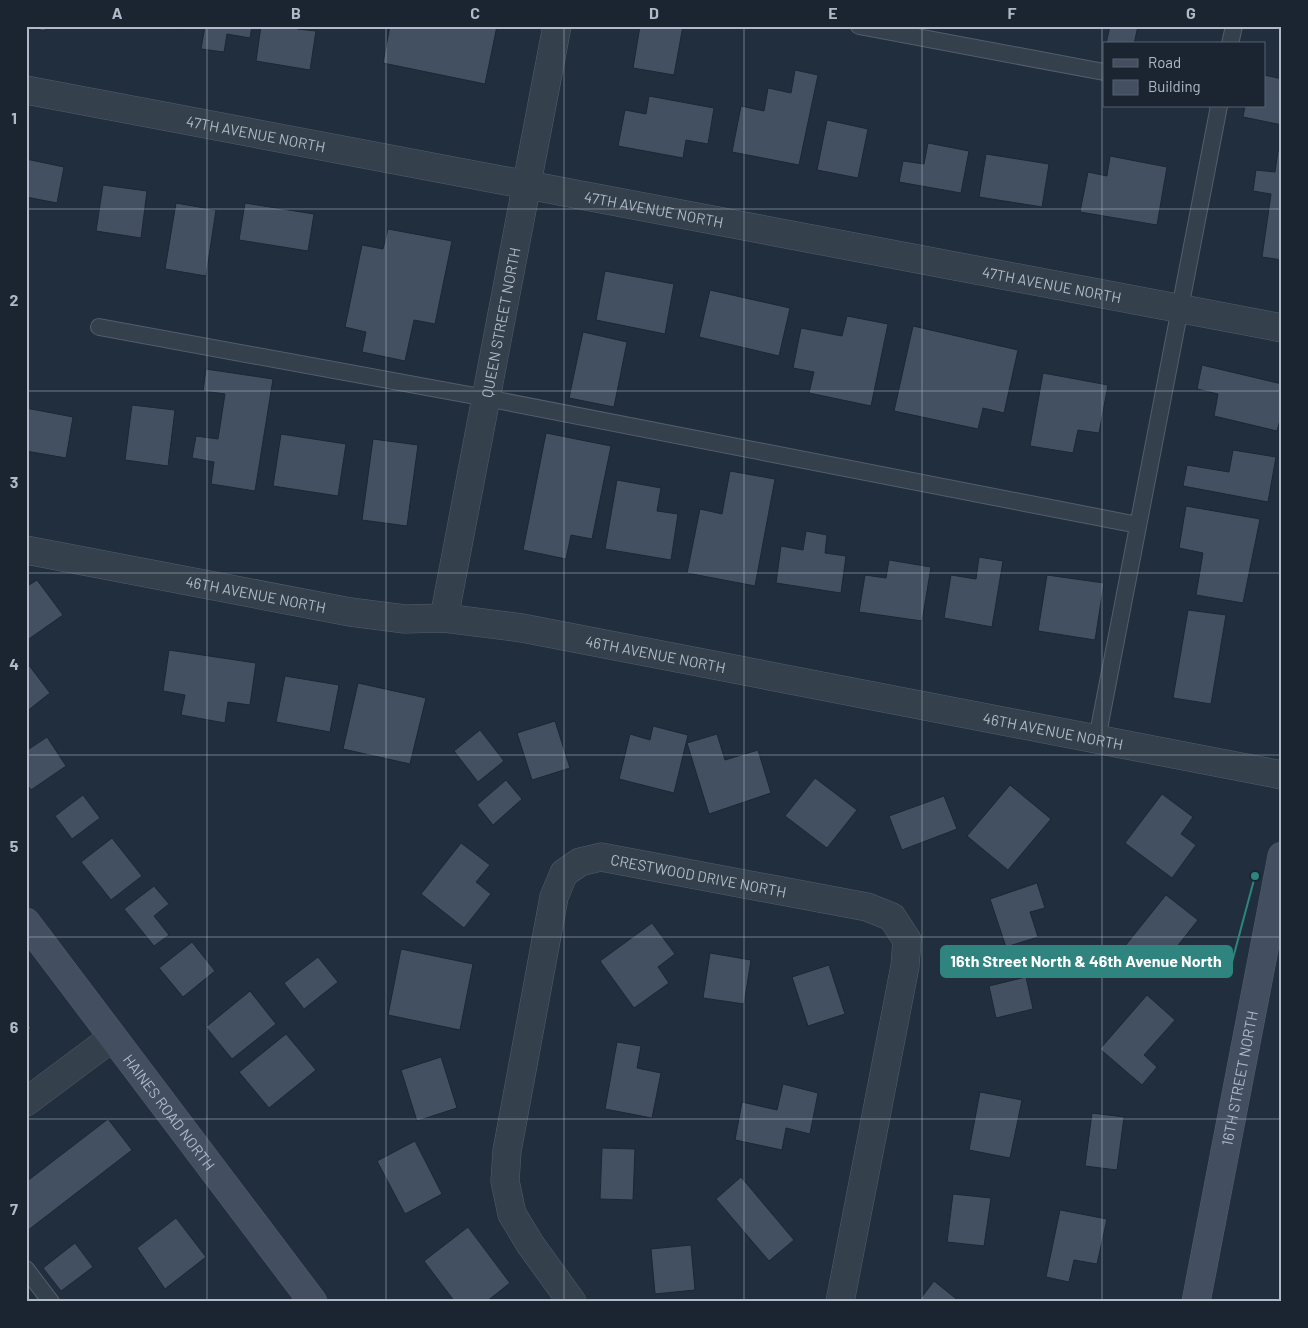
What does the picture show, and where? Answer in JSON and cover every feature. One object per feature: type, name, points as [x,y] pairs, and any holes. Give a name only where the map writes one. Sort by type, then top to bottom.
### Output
[{"type":"street","name":"QUEEN STREET NORTH","points":[[444,618],[557,26]]},
{"type":"street","name":"47TH AVENUE NORTH","points":[[26,90],[1282,328]]},
{"type":"street","name":"46TH AVENUE NORTH","points":[[26,550],[350,612],[405,619],[444,618],[522,628],[1282,775]]},
{"type":"street","name":"16TH STREET NORTH","points":[[1196,1302],[1282,856]]},
{"type":"street","name":"CRESTWOOD DRIVE NORTH","points":[[572,1302],[530,1244],[512,1214],[505,1181],[507,1152],[554,896],[564,873],[580,862],[602,857],[867,907],[892,917],[907,940],[905,966],[840,1302]]},
{"type":"street","name":"HAINES ROAD NORTH","points":[[26,922],[313,1302]]},
{"type":"street","points":[[26,1102],[113,1037]]},
{"type":"lane","points":[[859,26],[1103,72]]},
{"type":"lane","points":[[1230,42],[1234,26]]},
{"type":"lane","points":[[1097,739],[1219,108]]},
{"type":"lane","points":[[99,327],[486,398],[1138,525]]},
{"type":"lane","points":[[26,1269],[51,1302]]},
{"type":"building","points":[[26,26],[46,26],[45,31]]},
{"type":"building","points":[[164,26],[183,26],[182,30]]},
{"type":"building","points":[[205,26],[252,26],[250,38],[227,34],[224,52],[201,49]]},
{"type":"building","points":[[261,26],[298,26],[297,29],[316,31],[310,70],[256,61]]},
{"type":"building","points":[[390,26],[497,26],[485,84],[383,63]]},
{"type":"building","points":[[640,26],[683,26],[674,75],[633,68]]},
{"type":"building","points":[[1110,26],[1138,26],[1134,42],[1106,42]]},
{"type":"building","points":[[795,70],[818,75],[799,165],[732,152],[741,106],[764,111],[768,88],[791,93]]},
{"type":"building","points":[[1266,75],[1282,79],[1282,125],[1243,117],[1245,108],[1266,108]]},
{"type":"building","points":[[649,96],[714,108],[708,144],[686,140],[683,158],[618,146],[625,110],[646,114]]},
{"type":"building","points":[[827,120],[868,129],[858,178],[817,170]]},
{"type":"building","points":[[928,143],[969,151],[961,193],[899,182],[903,161],[924,164]]},
{"type":"building","points":[[1278,151],[1282,152],[1282,260],[1262,257],[1271,194],[1253,191],[1256,170],[1275,172]]},
{"type":"building","points":[[986,154],[1049,164],[1042,207],[979,197]]},
{"type":"building","points":[[1110,156],[1167,167],[1157,225],[1080,212],[1088,172],[1107,176]]},
{"type":"building","points":[[26,159],[64,167],[57,203],[26,197]]},
{"type":"building","points":[[103,185],[147,191],[141,238],[96,231]]},
{"type":"building","points":[[176,203],[216,210],[206,276],[165,269]]},
{"type":"building","points":[[245,203],[314,214],[308,251],[239,240]]},
{"type":"building","points":[[388,229],[452,241],[435,324],[414,320],[405,361],[362,352],[366,332],[345,327],[362,245],[383,249]]},
{"type":"building","points":[[605,271],[674,284],[665,334],[596,320]]},
{"type":"building","points":[[710,290],[790,308],[779,356],[699,337]]},
{"type":"building","points":[[847,316],[888,324],[871,406],[809,393],[814,372],[793,368],[801,328],[842,336]]},
{"type":"building","points":[[913,326],[1018,350],[1004,413],[983,408],[978,429],[894,411]]},
{"type":"building","points":[[583,332],[627,342],[614,407],[569,398]]},
{"type":"building","points":[[1202,365],[1282,384],[1282,413],[1277,431],[1214,416],[1218,394],[1197,389]]},
{"type":"building","points":[[206,369],[273,379],[255,491],[211,484],[214,462],[192,458],[196,436],[218,439],[225,394],[203,391]]},
{"type":"building","points":[[1043,373],[1108,385],[1099,433],[1078,430],[1073,453],[1030,446]]},
{"type":"building","points":[[132,405],[175,410],[168,466],[125,460]]},
{"type":"building","points":[[26,408],[73,417],[66,458],[26,451]]},
{"type":"building","points":[[546,433],[611,446],[592,539],[571,535],[566,559],[523,550]]},
{"type":"building","points":[[281,434],[346,444],[338,496],[273,486]]},
{"type":"building","points":[[373,439],[418,445],[407,526],[362,520]]},
{"type":"building","points":[[1233,450],[1276,457],[1268,502],[1183,486],[1187,465],[1229,472]]},
{"type":"building","points":[[730,471],[775,479],[755,586],[687,573],[700,509],[722,514]]},
{"type":"building","points":[[617,480],[661,488],[657,511],[678,514],[671,560],[605,549]]},
{"type":"building","points":[[1186,506],[1260,519],[1243,603],[1196,595],[1203,553],[1179,548]]},
{"type":"building","points":[[806,531],[827,535],[825,553],[846,556],[841,593],[776,583],[781,546],[803,550]]},
{"type":"building","points":[[979,557],[1003,561],[992,627],[944,618],[951,575],[976,579]]},
{"type":"building","points":[[889,560],[931,567],[922,621],[859,612],[865,575],[886,578]]},
{"type":"building","points":[[1047,575],[1104,583],[1095,640],[1038,631]]},
{"type":"building","points":[[37,580],[63,615],[26,641],[26,587]]},
{"type":"building","points":[[1188,610],[1226,615],[1211,704],[1173,698]]},
{"type":"building","points":[[169,650],[256,663],[250,705],[228,702],[225,723],[181,715],[185,695],[163,691]]},
{"type":"building","points":[[28,664],[50,693],[26,712],[26,666]]},
{"type":"building","points":[[285,676],[339,685],[330,732],[276,722]]},
{"type":"building","points":[[358,683],[426,698],[410,764],[343,749]]},
{"type":"building","points":[[555,721],[570,768],[532,780],[517,733]]},
{"type":"building","points":[[653,726],[688,735],[674,793],[619,779],[630,734],[650,740]]},
{"type":"building","points":[[480,730],[504,761],[478,782],[454,751]]},
{"type":"building","points":[[717,734],[725,760],[758,750],[771,793],[709,814],[687,743]]},
{"type":"building","points":[[47,737],[66,766],[31,790],[26,783],[26,751]]},
{"type":"building","points":[[815,778],[857,810],[827,848],[785,816]]},
{"type":"building","points":[[506,780],[522,799],[493,825],[477,805]]},
{"type":"building","points":[[1010,785],[1051,819],[1008,870],[967,836]]},
{"type":"building","points":[[1162,794],[1193,817],[1181,834],[1196,845],[1172,878],[1125,843]]},
{"type":"building","points":[[83,795],[100,818],[72,839],[55,816]]},
{"type":"building","points":[[944,796],[957,829],[902,850],[889,816]]},
{"type":"building","points":[[112,838],[142,876],[111,900],[81,862]]},
{"type":"building","points":[[461,843],[490,865],[476,882],[491,894],[464,928],[421,894]]},
{"type":"building","points":[[1037,883],[1045,908],[1030,912],[1038,937],[1006,947],[990,899]]},
{"type":"building","points":[[154,886],[169,904],[154,916],[169,935],[154,946],[124,909]]},
{"type":"building","points":[[1166,895],[1198,920],[1153,977],[1121,951]]},
{"type":"building","points":[[652,923],[675,954],[658,967],[669,983],[634,1008],[600,961]]},
{"type":"building","points":[[192,942],[215,971],[183,997],[159,968]]},
{"type":"building","points":[[401,949],[473,964],[460,1030],[388,1015]]},
{"type":"building","points":[[710,953],[751,960],[744,1004],[703,998]]},
{"type":"building","points":[[318,957],[338,982],[304,1009],[284,983]]},
{"type":"building","points":[[829,965],[845,1014],[808,1026],[792,977]]},
{"type":"building","points":[[1026,977],[1033,1009],[996,1018],[989,986]]},
{"type":"building","points":[[250,991],[276,1024],[232,1059],[206,1027]]},
{"type":"building","points":[[1147,995],[1175,1020],[1144,1055],[1157,1067],[1142,1085],[1100,1049]]},
{"type":"building","points":[[26,1021],[31,1028],[26,1032]]},
{"type":"building","points":[[286,1034],[316,1070],[269,1108],[239,1072]]},
{"type":"building","points":[[617,1042],[641,1046],[637,1068],[661,1073],[652,1118],[605,1109]]},
{"type":"building","points":[[441,1057],[457,1108],[417,1121],[401,1070]]},
{"type":"building","points":[[783,1084],[818,1093],[810,1134],[786,1128],[782,1150],[735,1140],[742,1102],[777,1110]]},
{"type":"building","points":[[980,1092],[1022,1100],[1010,1158],[969,1150]]},
{"type":"building","points":[[1092,1113],[1124,1117],[1117,1170],[1085,1166]]},
{"type":"building","points":[[108,1119],[132,1150],[27,1231],[26,1182]]},
{"type":"building","points":[[415,1141],[442,1194],[405,1214],[377,1161]]},
{"type":"building","points":[[602,1148],[635,1149],[633,1200],[600,1199]]},
{"type":"building","points":[[741,1177],[794,1240],[769,1261],[716,1199]]},
{"type":"building","points":[[953,1194],[991,1198],[984,1246],[947,1242]]},
{"type":"building","points":[[1060,1210],[1107,1219],[1097,1264],[1074,1260],[1069,1282],[1046,1277]]},
{"type":"building","points":[[176,1218],[206,1257],[165,1289],[137,1248]]},
{"type":"building","points":[[468,1227],[510,1283],[486,1302],[455,1302],[424,1261]]},
{"type":"building","points":[[75,1243],[93,1267],[61,1291],[43,1268]]},
{"type":"building","points":[[691,1245],[695,1290],[655,1294],[651,1249]]},
{"type":"building","points":[[934,1281],[960,1302],[918,1302]]},
{"type":"place","name":"16th Street North & 46th Avenue North","points":[[1255,876]]}]
